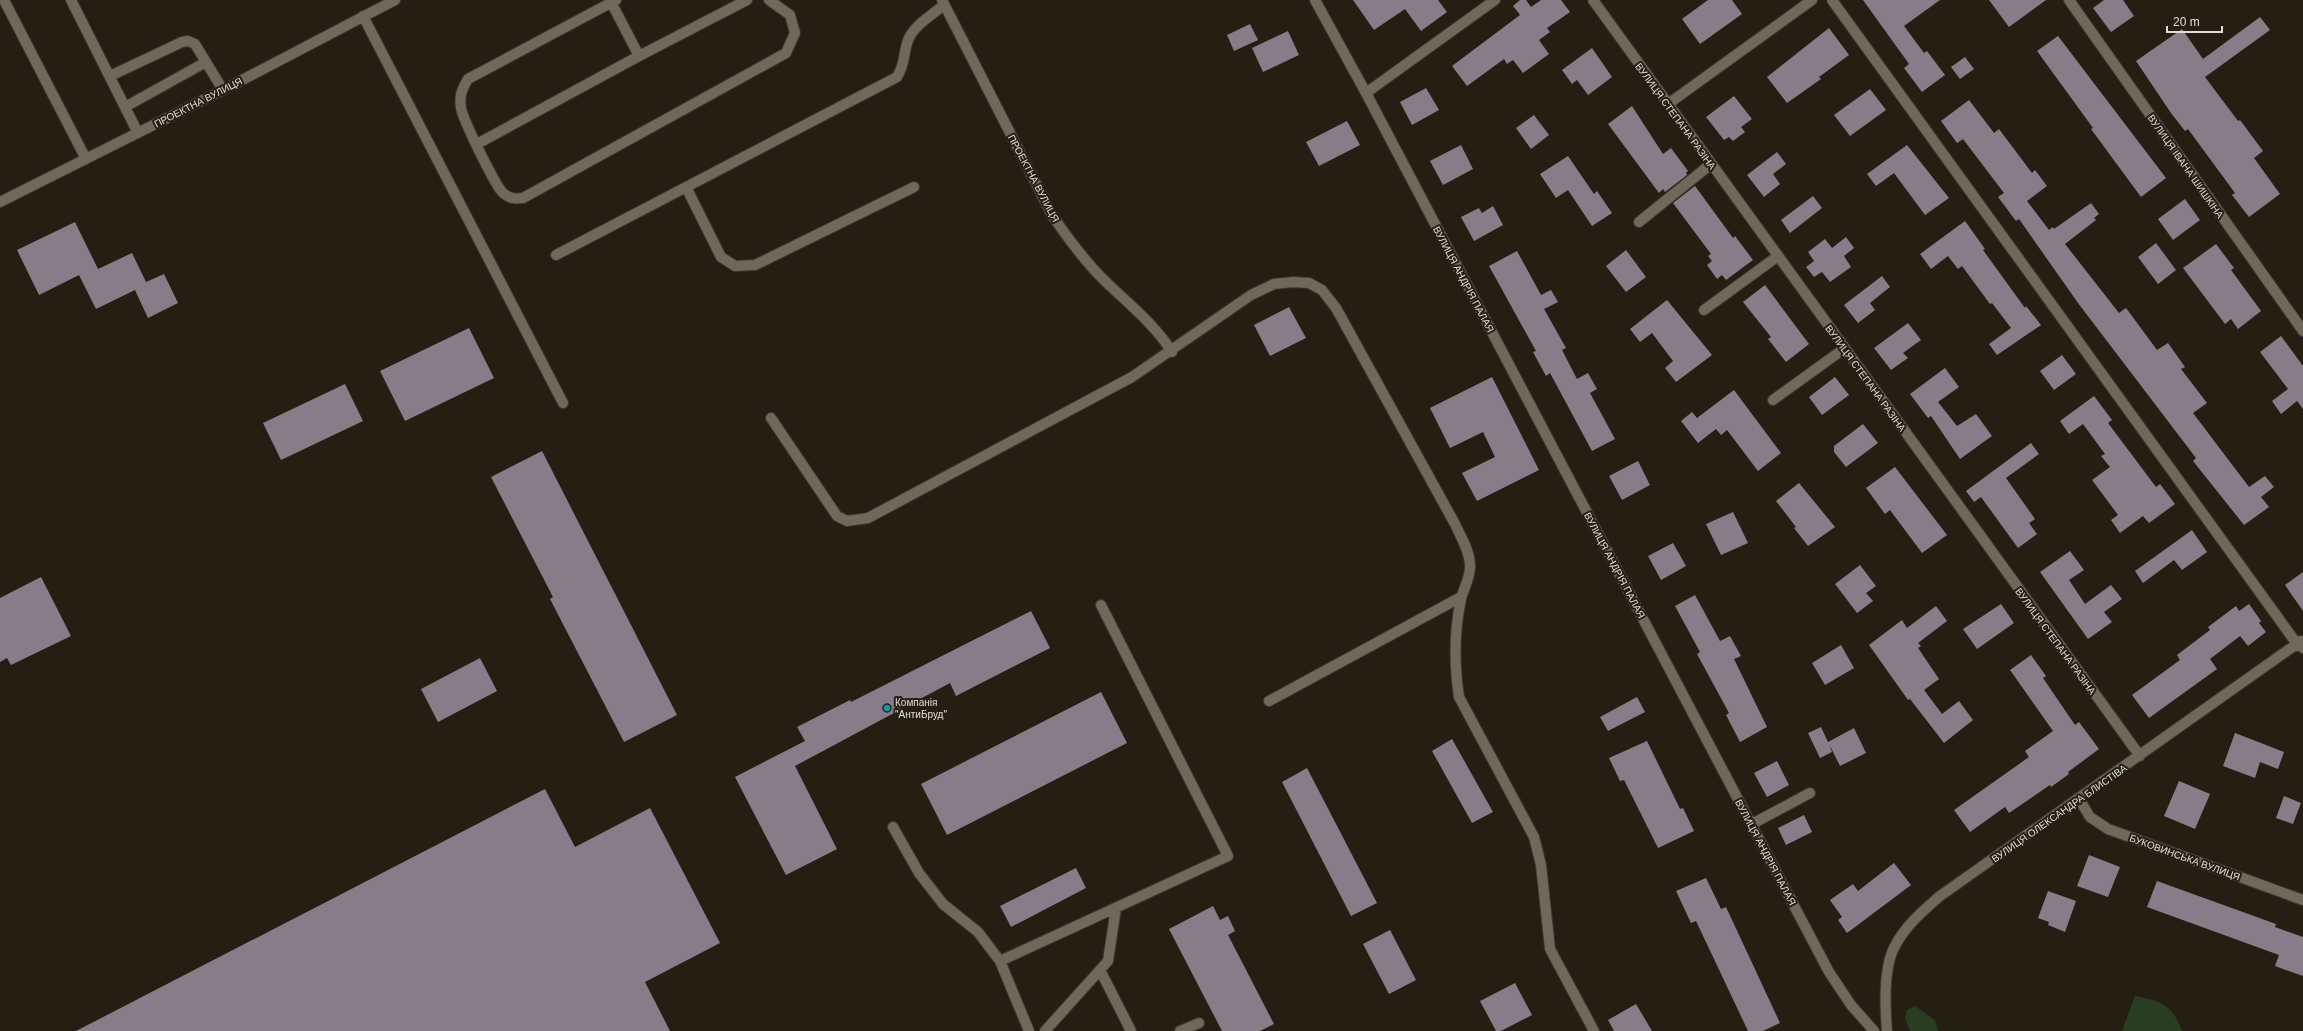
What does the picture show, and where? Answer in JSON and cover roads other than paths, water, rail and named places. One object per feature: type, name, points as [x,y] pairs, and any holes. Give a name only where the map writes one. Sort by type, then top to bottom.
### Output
[{"type":"street","points":[[4,0],[86,159]]},
{"type":"street","points":[[71,0],[138,133]]},
{"type":"street","name":"ПРОЕКТНА ВУЛИЦЯ","points":[[0,202],[223,90],[395,0]]},
{"type":"street","points":[[477,144],[639,56],[747,0]]},
{"type":"street","points":[[639,56],[612,1],[468,79],[460,92],[461,109],[477,144],[503,192],[512,199],[523,198],[786,53],[795,33],[790,15],[769,0]]},
{"type":"street","name":"ВУЛИЦЯ АНДРІЯ ПАЛАЯ","points":[[1314,0],[1366,93],[1829,972],[1851,1005],[1874,1031]]},
{"type":"street","points":[[1366,93],[1495,0]]},
{"type":"street","name":"ВУЛИЦЯ СТЕПАНА РАЗІНА","points":[[1593,0],[2140,756]]},
{"type":"street","points":[[1668,104],[1812,0]]},
{"type":"street","points":[[1832,0],[2301,644]]},
{"type":"street","name":"ВУЛИЦЯ ІВАНА ШИШКІНА","points":[[2069,0],[2303,331]]},
{"type":"street","points":[[556,255],[897,77],[904,67],[908,39],[913,32],[943,3]]},
{"type":"street","name":"ПРОЕКТНА ВУЛИЦЯ","points":[[943,3],[1052,216],[1068,238],[1101,277],[1162,335],[1172,352]]},
{"type":"street","points":[[363,16],[563,403]]},
{"type":"street","points":[[110,76],[182,42],[188,41],[195,44],[223,90]]},
{"type":"street","points":[[125,106],[206,62]]},
{"type":"street","points":[[1639,222],[1711,164]]},
{"type":"street","points":[[686,187],[721,256],[735,266],[755,265],[914,188]]},
{"type":"street","points":[[1704,310],[1778,256]]},
{"type":"street","points":[[771,418],[837,516],[847,521],[868,518],[1132,377],[1172,352],[1251,296],[1274,284],[1309,283],[1322,290],[1336,308],[1354,338],[1455,524],[1469,555],[1469,577],[1461,597],[1455,629],[1455,674],[1459,697],[1534,837],[1541,865],[1550,949],[1594,1031]]},
{"type":"street","points":[[1773,400],[1845,348]]},
{"type":"street","points":[[1269,701],[1461,597]]},
{"type":"street","points":[[1000,961],[1228,856],[1101,605]]},
{"type":"street","name":"ВУЛИЦЯ ОЛЕКСАНДРА БЛИСТІВА","points":[[1887,1031],[1887,982],[1894,946],[1906,930],[1940,896],[2301,644]]},
{"type":"street","points":[[1752,824],[1810,793]]},
{"type":"street","name":"БУКОВИНСЬКА ВУЛИЦЯ","points":[[2079,799],[2090,817],[2108,829],[2303,900]]},
{"type":"street","points":[[893,827],[919,873],[943,904],[978,932],[1000,961],[1029,1031]]},
{"type":"street","points":[[1045,1031],[1108,961],[1111,951],[1116,908]]},
{"type":"street","points":[[1100,970],[1131,1031]]},
{"type":"street","points":[[1180,1031],[1199,1023]]},
{"type":"place","name":"Компанія \"АнтиБруд\"","points":[[887,708]]}]
